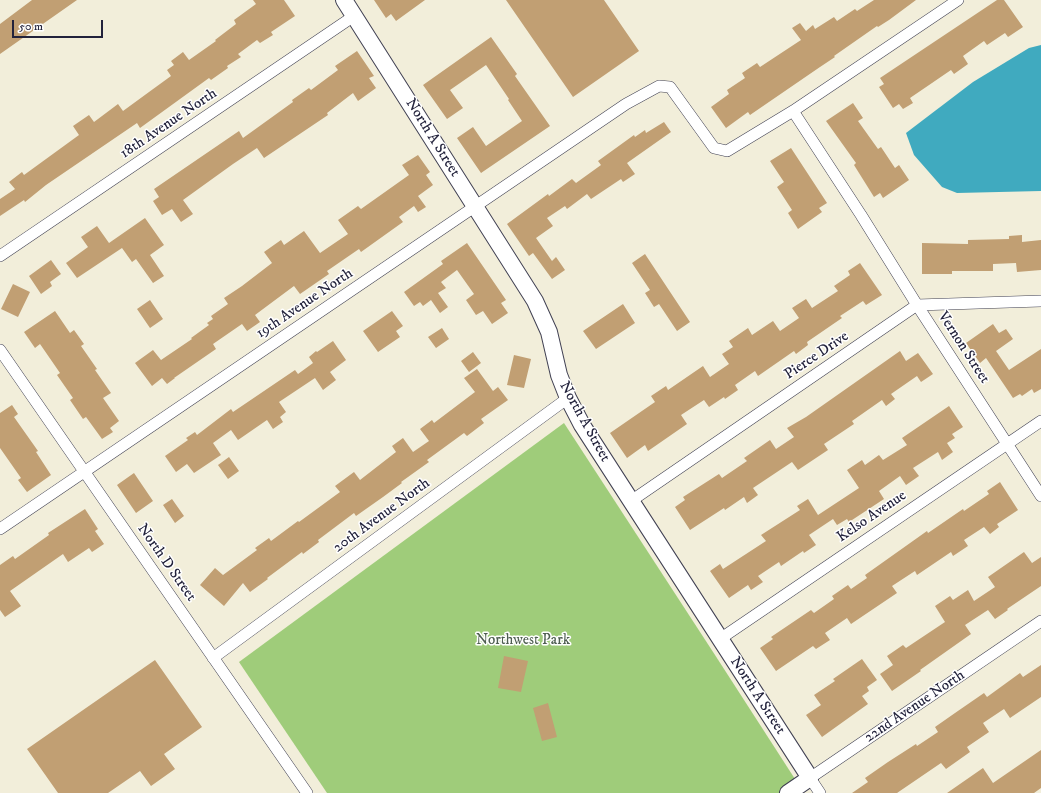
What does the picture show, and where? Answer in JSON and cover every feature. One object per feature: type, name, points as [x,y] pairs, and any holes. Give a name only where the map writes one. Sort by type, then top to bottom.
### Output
[{"type":"street","name":"North A Street","points":[[344,0],[535,301],[548,332],[559,375],[568,398],[582,425],[820,793]]},
{"type":"street","points":[[793,111],[958,0]]},
{"type":"street","name":"18th Avenue North","points":[[0,256],[354,16]]},
{"type":"street","name":"19th Avenue North","points":[[0,529],[626,104],[659,86],[670,86],[714,148],[727,151],[793,111]]},
{"type":"street","name":"Vernon Street","points":[[793,111],[1041,496]]},
{"type":"street","points":[[917,305],[1041,301]]},
{"type":"street","name":"Pierce Drive","points":[[631,501],[917,305]]},
{"type":"street","name":"North D Street","points":[[0,350],[307,793]]},
{"type":"street","name":"20th Avenue North","points":[[213,658],[568,398]]},
{"type":"street","name":"Kelso Avenue","points":[[720,639],[1041,421]]},
{"type":"street","name":"22nd Avenue North","points":[[788,793],[1041,621]]},
{"type":"green space","name":"Northwest Park","points":[[564,423],[804,793],[327,793],[239,662]]},
{"type":"water","points":[[1041,45],[1041,191],[957,193],[942,187],[914,155],[906,133],[973,82],[1029,48]]},
{"type":"building","points":[[32,0],[77,0],[0,54],[0,24]]},
{"type":"building","points":[[253,0],[284,0],[295,16],[271,32],[273,35],[260,43],[257,40],[238,54],[241,57],[227,66],[228,68],[211,80],[209,78],[140,128],[137,123],[46,185],[25,202],[24,200],[0,216],[0,199],[15,189],[9,182],[22,172],[24,175],[79,135],[73,126],[89,115],[94,122],[118,104],[123,111],[171,76],[167,70],[174,65],[171,61],[183,52],[189,60],[216,41],[215,40],[236,24],[234,20],[256,4]]},
{"type":"building","points":[[374,0],[425,0],[396,21],[391,14],[386,18]]},
{"type":"building","points":[[506,0],[604,0],[639,51],[573,97]]},
{"type":"building","points":[[874,0],[916,0],[750,115],[748,112],[726,128],[711,107],[729,94],[727,90],[745,78],[742,73],[757,63],[760,67],[801,40],[792,28],[800,23],[806,31],[813,25],[815,29],[834,17],[837,21],[855,9],[857,11]]},
{"type":"building","points":[[997,0],[1004,0],[1023,27],[1008,37],[1005,33],[987,45],[984,41],[963,56],[968,64],[954,74],[951,70],[910,98],[913,103],[903,109],[899,104],[893,108],[879,87],[884,84],[880,78]]},
{"type":"building","points":[[491,37],[517,74],[515,76],[550,126],[481,173],[457,138],[473,127],[486,146],[522,121],[508,100],[509,99],[486,65],[450,90],[463,108],[447,119],[423,85]]},
{"type":"building","points":[[357,51],[374,76],[369,78],[376,88],[358,101],[353,93],[327,113],[328,115],[264,158],[257,148],[233,164],[183,200],[193,214],[181,222],[172,209],[162,215],[153,201],[159,197],[154,189],[239,131],[243,138],[293,102],[292,100],[309,88],[311,90],[338,70],[335,66]]},
{"type":"building","points":[[853,103],[863,118],[858,121],[878,149],[881,147],[895,168],[899,165],[909,180],[883,198],[880,193],[874,197],[854,165],[856,163],[826,121]]},
{"type":"building","points":[[664,122],[671,132],[627,163],[635,174],[623,182],[621,179],[591,199],[587,194],[567,209],[565,206],[547,218],[553,226],[536,238],[552,261],[556,257],[565,270],[552,279],[533,253],[529,256],[507,224],[548,194],[549,196],[572,179],[576,183],[601,165],[598,161],[634,135],[635,137],[645,130],[646,133]]},
{"type":"building","points":[[791,148],[827,203],[819,208],[822,212],[798,229],[788,213],[792,210],[777,187],[784,182],[770,161]]},
{"type":"building","points":[[418,155],[430,172],[426,175],[433,185],[418,196],[426,207],[418,212],[414,206],[399,217],[403,222],[361,252],[359,249],[327,271],[329,274],[300,294],[294,286],[255,315],[260,322],[247,331],[242,324],[213,344],[216,349],[167,384],[162,378],[152,386],[135,363],[153,350],[161,360],[192,339],[191,338],[209,325],[207,323],[213,319],[211,316],[228,304],[224,298],[272,263],[264,252],[281,240],[284,245],[304,231],[320,253],[348,234],[338,220],[358,206],[361,209],[409,175],[402,165]]},
{"type":"building","points":[[145,218],[164,245],[150,255],[164,276],[153,283],[136,259],[132,262],[122,248],[77,278],[66,263],[88,247],[81,237],[97,226],[109,243]]},
{"type":"building","points":[[1022,235],[1022,242],[1041,240],[1041,270],[1017,272],[1016,263],[993,264],[993,271],[952,271],[952,274],[922,274],[922,243],[968,244],[968,240],[1009,239],[1009,236]]},
{"type":"building","points":[[467,243],[506,300],[501,303],[508,313],[492,324],[483,311],[476,315],[466,300],[474,294],[457,270],[441,282],[446,288],[438,293],[448,307],[440,313],[431,300],[423,306],[420,302],[414,306],[404,292],[443,264],[441,261]]},
{"type":"building","points":[[645,254],[690,322],[677,331],[659,304],[654,307],[645,293],[650,290],[632,263]]},
{"type":"building","points":[[51,260],[61,274],[50,282],[52,286],[41,294],[29,276]]},
{"type":"building","points":[[860,263],[882,295],[866,305],[863,301],[840,316],[842,318],[807,342],[808,345],[796,354],[794,351],[758,376],[755,371],[735,385],[738,390],[725,399],[724,397],[709,407],[704,400],[681,415],[687,424],[648,451],[645,445],[627,458],[610,433],[655,402],[651,396],[666,386],[668,390],[703,366],[710,377],[729,364],[722,354],[733,347],[729,341],[748,328],[752,335],[773,321],[780,331],[799,318],[792,308],[806,299],[812,308],[838,291],[834,286],[850,275],[848,271]]},
{"type":"building","points":[[13,284],[30,292],[18,317],[1,309]]},
{"type":"building","points":[[150,300],[163,319],[150,328],[137,309]]},
{"type":"building","points":[[623,304],[635,323],[596,349],[583,331]]},
{"type":"building","points":[[55,311],[70,333],[74,330],[84,344],[81,346],[111,393],[103,398],[119,421],[110,428],[113,432],[102,439],[86,417],[83,419],[70,400],[73,398],[57,375],[60,373],[40,344],[35,348],[24,332]]},
{"type":"building","points":[[392,311],[403,326],[396,331],[400,337],[378,352],[363,331]]},
{"type":"building","points":[[993,324],[999,333],[1006,329],[1013,339],[996,351],[1009,370],[1041,349],[1041,389],[1034,393],[1032,389],[1022,396],[1020,394],[1013,398],[986,358],[980,363],[966,343]]},
{"type":"building","points":[[442,328],[449,339],[436,348],[428,337]]},
{"type":"building","points":[[333,341],[346,360],[330,372],[336,380],[323,390],[315,378],[279,402],[286,412],[280,417],[283,422],[273,429],[267,420],[238,440],[231,430],[213,443],[221,455],[194,473],[187,464],[176,472],[165,456],[188,440],[186,438],[195,432],[197,435],[231,409],[233,412],[295,370],[298,374],[313,363],[309,357]]},
{"type":"building","points":[[900,351],[906,361],[918,353],[933,374],[921,382],[917,376],[891,394],[895,399],[886,406],[882,400],[852,421],[854,424],[824,444],[828,450],[798,470],[792,462],[753,488],[758,495],[747,503],[744,497],[690,530],[675,507],[685,500],[683,497],[719,474],[722,478],[747,461],[744,458],[770,440],[776,449],[794,437],[787,428],[806,417]]},
{"type":"building","points":[[473,352],[481,363],[469,372],[461,361]]},
{"type":"building","points":[[514,355],[531,359],[524,388],[507,385]]},
{"type":"building","points":[[477,369],[493,391],[498,387],[508,400],[481,419],[484,423],[467,436],[464,433],[427,460],[429,462],[401,482],[402,483],[356,516],[354,513],[318,540],[319,542],[303,554],[302,552],[250,592],[243,583],[224,606],[200,585],[215,568],[223,575],[257,550],[255,548],[269,538],[271,541],[340,492],[335,486],[354,472],[360,480],[396,452],[392,446],[403,438],[413,452],[429,441],[420,429],[432,420],[434,423],[475,392],[464,378]]},
{"type":"building","points":[[12,405],[18,414],[14,417],[38,451],[36,452],[51,475],[27,492],[18,480],[21,478],[0,448],[0,413]]},
{"type":"building","points":[[949,406],[963,427],[952,434],[955,438],[947,443],[953,452],[942,460],[938,452],[913,468],[919,476],[906,485],[900,476],[879,491],[884,499],[849,522],[847,519],[837,525],[833,519],[809,535],[816,545],[804,553],[803,551],[781,566],[779,562],[758,576],[763,582],[751,590],[748,585],[729,598],[710,571],[720,564],[723,569],[766,541],[761,535],[800,510],[797,506],[808,499],[818,515],[859,488],[847,470],[862,460],[865,465],[879,455],[883,460],[907,445],[902,438]]},
{"type":"building","points":[[229,457],[239,471],[228,479],[218,465]]},
{"type":"building","points":[[134,473],[153,501],[136,513],[117,485]]},
{"type":"building","points":[[1000,482],[1018,510],[997,524],[999,527],[990,534],[984,527],[964,540],[968,546],[953,556],[951,552],[917,575],[915,571],[892,586],[897,593],[851,624],[847,618],[825,633],[830,640],[816,649],[813,646],[776,671],[760,648],[773,639],[771,637],[811,610],[814,613],[834,599],[832,596],[848,585],[851,589],[867,578],[865,575],[927,531],[928,533],[963,509],[964,511],[989,494],[987,491]]},
{"type":"building","points":[[172,499],[184,516],[175,523],[163,505]]},
{"type":"building","points":[[85,509],[98,529],[95,531],[104,544],[92,552],[89,548],[68,562],[63,554],[10,591],[21,606],[5,617],[0,610],[0,565],[13,556],[15,559],[49,535],[48,533]]},
{"type":"building","points":[[1024,552],[1032,563],[1041,557],[1041,586],[995,619],[988,610],[965,625],[971,634],[892,691],[880,674],[893,665],[887,656],[903,645],[906,648],[945,622],[935,606],[950,596],[953,600],[968,590],[974,601],[995,587],[988,577]]},
{"type":"building","points":[[504,656],[528,661],[521,692],[498,688]]},
{"type":"building","points":[[862,659],[877,680],[867,687],[869,691],[862,696],[868,704],[822,737],[806,715],[821,705],[814,695],[835,681],[833,679]]},
{"type":"building","points":[[155,660],[202,727],[164,754],[175,769],[151,786],[140,771],[108,793],[58,793],[27,749]]},
{"type":"building","points":[[1041,665],[1041,697],[1010,718],[1004,709],[983,723],[989,732],[967,747],[970,752],[946,769],[941,763],[897,793],[852,793],[868,782],[865,778],[916,744],[917,746],[938,732],[935,727],[984,693],[987,697],[1020,673],[1023,677]]},
{"type":"building","points":[[548,703],[557,737],[542,741],[533,708]]},
{"type":"building","points":[[1041,750],[1041,788],[1034,793],[947,793],[983,768],[993,783]]}]
